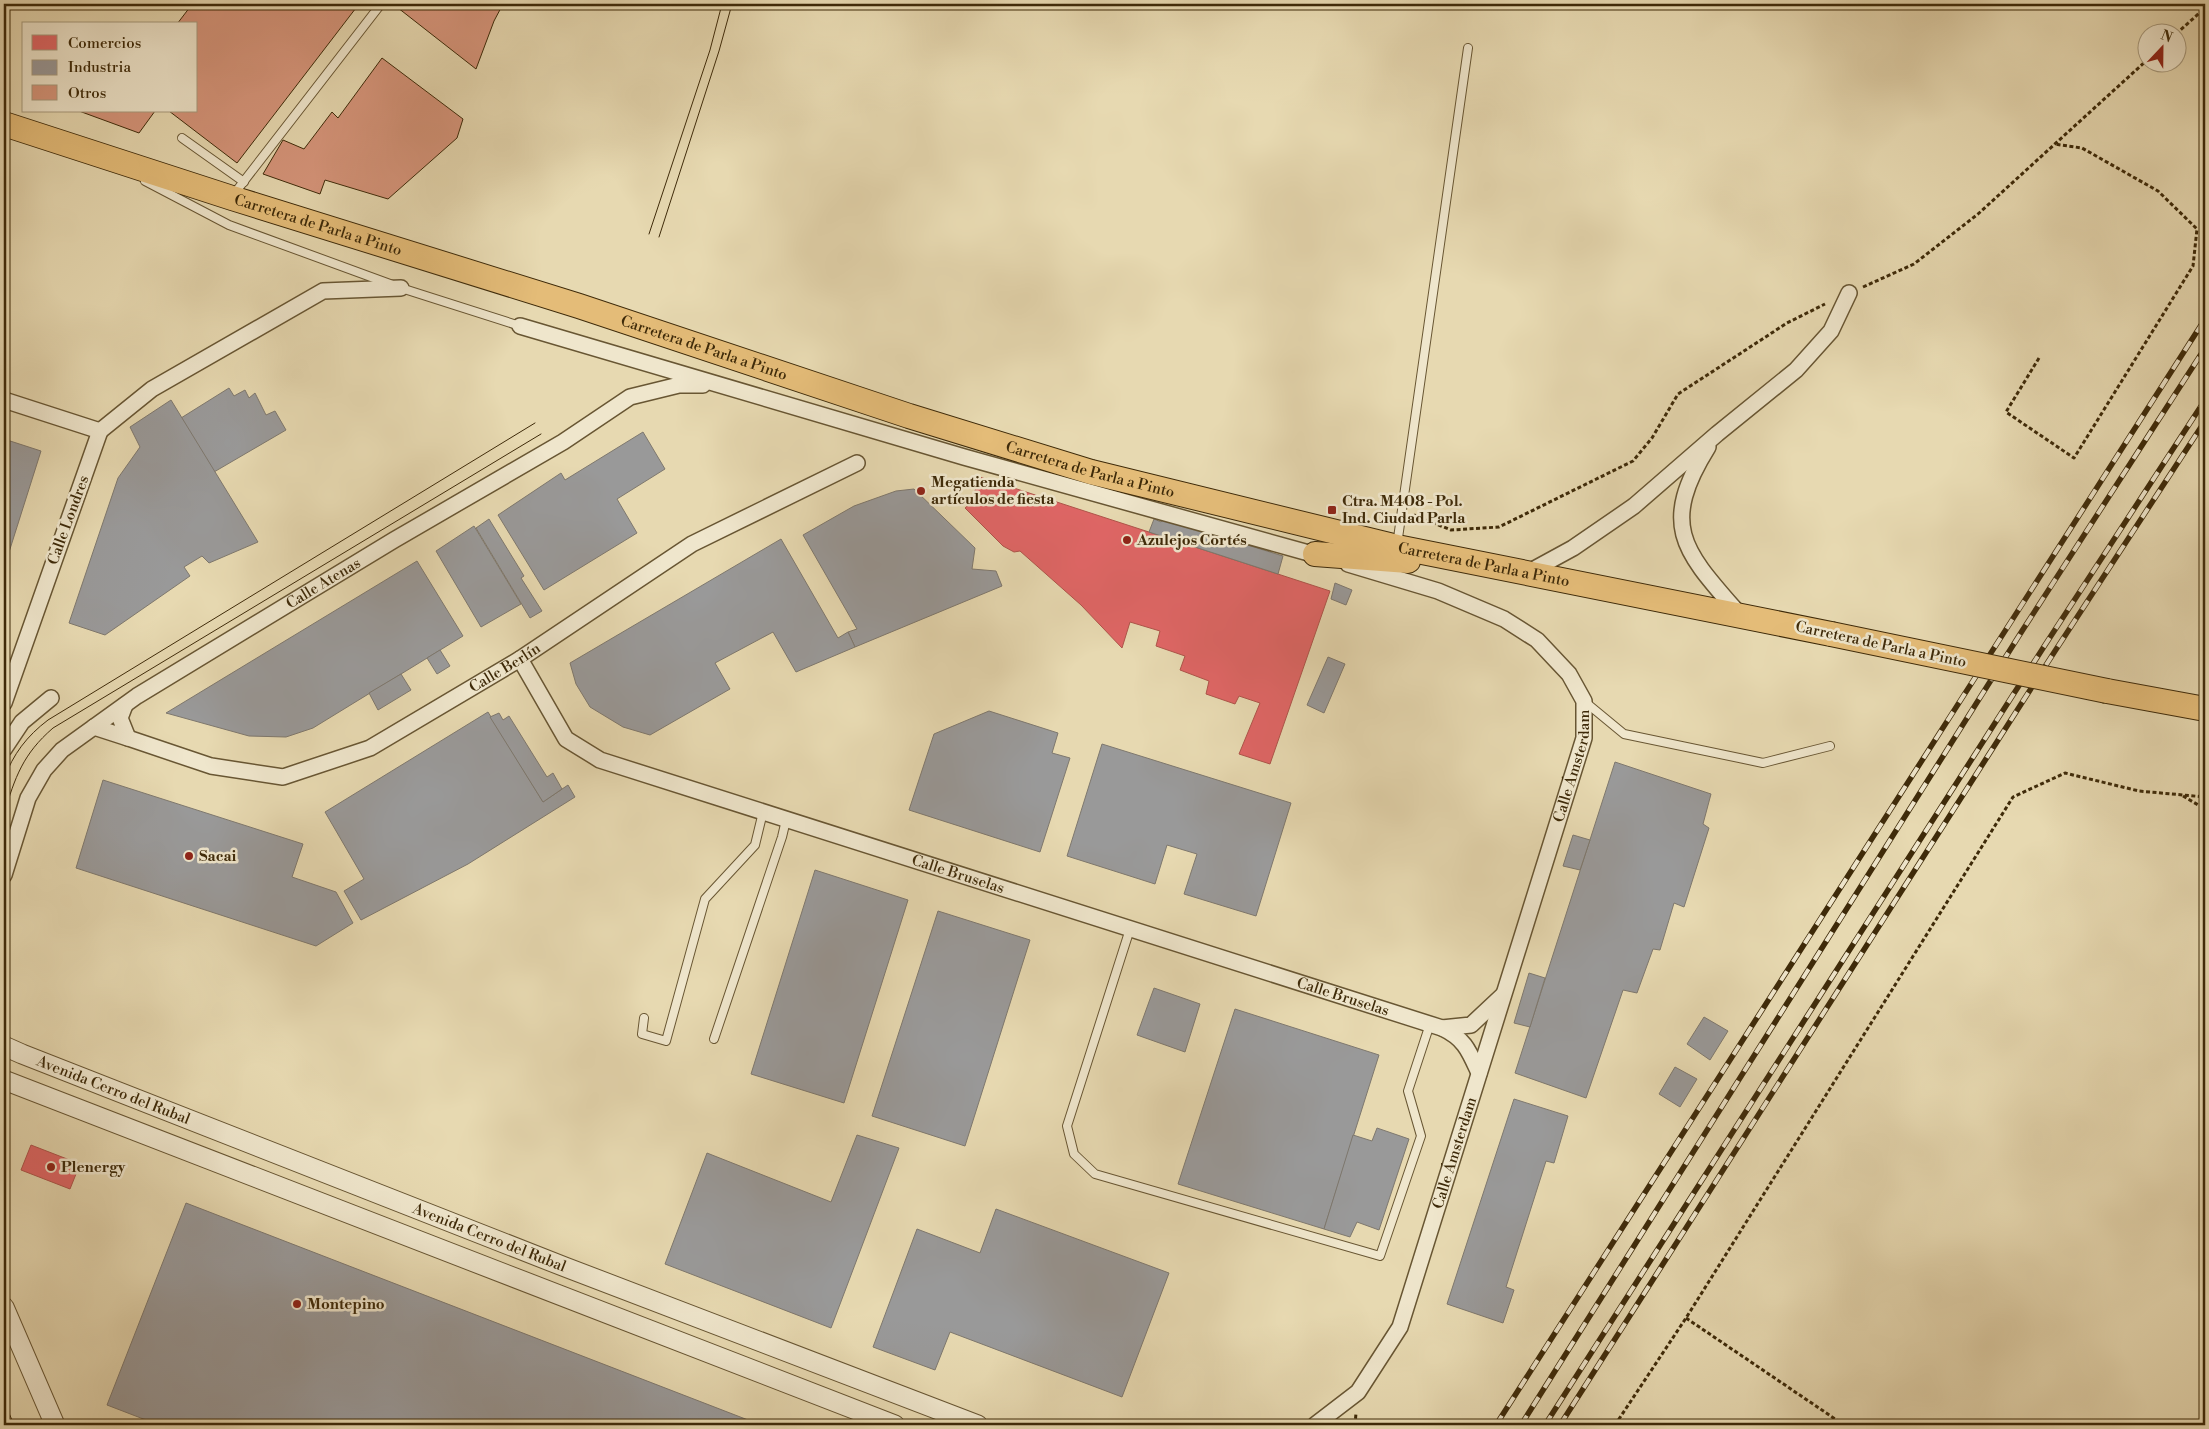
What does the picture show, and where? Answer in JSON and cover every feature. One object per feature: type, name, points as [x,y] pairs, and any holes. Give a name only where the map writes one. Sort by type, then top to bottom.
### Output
[{"type":"main road","name":"Carretera de Parla a Pinto","points":[[4,124],[87,151],[238,190],[909,416],[1091,472],[1397,546],[2107,691],[2205,709]]},
{"type":"main road","points":[[1315,554],[1501,567]]},
{"type":"street","points":[[4,400],[100,431],[152,389],[323,291],[401,288]]},
{"type":"street","points":[[1529,572],[1574,548],[1634,506],[1717,434],[1796,370],[1831,331],[1849,293]]},
{"type":"street","name":"Calle Ámsterdam","points":[[520,326],[964,457],[1315,554],[1438,592],[1504,619],[1537,640],[1569,674],[1584,701],[1584,738],[1400,1326],[1358,1392],[1315,1425]]},
{"type":"street","name":"Calle Atenas","points":[[4,874],[35,782],[62,750],[125,705],[210,651],[278,612],[394,540],[563,442],[630,397],[679,385],[720,385]]},
{"type":"street","name":"Calle Londres","points":[[4,698],[100,431]]},
{"type":"street","points":[[1717,434],[1693,472],[1682,506],[1683,532],[1690,555],[1740,615]]},
{"type":"street","name":"Calle Berlín","points":[[94,727],[211,766],[283,777],[370,748],[520,659],[692,544],[857,463]]},
{"type":"street","name":"Calle Bruselas","points":[[520,659],[566,739],[600,760],[1436,1026]]},
{"type":"street","points":[[4,749],[22,722],[51,698]]},
{"type":"street","points":[[125,705],[120,718],[128,738]]},
{"type":"street","points":[[1436,1026],[1471,1025],[1504,994]]},
{"type":"street","points":[[1436,1026],[1459,1038],[1469,1049],[1479,1073]]},
{"type":"street","name":"Avenida Cerro del Rubal","points":[[4,1046],[556,1264],[978,1425]]},
{"type":"street","name":"Avenida Cerro del Rubal","points":[[4,1080],[895,1425]]},
{"type":"street","points":[[4,1307],[55,1425]]},
{"type":"lane","points":[[182,138],[238,190],[381,4]]},
{"type":"lane","points":[[1397,546],[1404,512],[1468,48]]},
{"type":"lane","points":[[87,151],[229,224],[401,288],[520,326]]},
{"type":"lane","points":[[1584,701],[1624,734],[1762,763],[1830,746]]},
{"type":"lane","points":[[644,1018],[642,1034],[666,1041],[706,900],[755,845],[763,812]]},
{"type":"lane","points":[[714,1039],[786,820]]},
{"type":"lane","points":[[1130,929],[1067,1126],[1074,1154],[1095,1174],[1380,1256],[1421,1136],[1408,1092],[1436,1026]]},
{"type":"path","points":[[2186,25],[2205,8]]},
{"type":"path","points":[[1404,512],[1451,530],[1499,528],[1633,461],[1652,438],[1678,394],[1787,322],[1914,264],[1978,214],[2136,70]]},
{"type":"path","points":[[2039,358],[2006,412],[2074,458],[2193,266],[2197,229],[2158,190],[2082,148],[2054,144]]},
{"type":"path","points":[[1615,1425],[1686,1318],[2014,797],[2065,773],[2139,791],[2205,797]]},
{"type":"path","points":[[2181,795],[2205,809]]},
{"type":"path","points":[[1686,1318],[1844,1425]]},
{"type":"path","points":[[4,1415],[8,1425]]},
{"type":"building: Comercios","points":[[980,477],[1330,591],[1270,764],[1239,754],[1260,703],[1239,696],[1235,704],[1206,694],[1209,681],[1180,670],[1185,656],[1156,646],[1160,631],[1130,622],[1122,648],[1081,605],[1020,551],[1014,552],[1003,546],[965,508],[970,504]]},
{"type":"building: Comercios","name":"Plenergy","points":[[31,1145],[80,1164],[70,1189],[21,1170]]},
{"type":"building: Industria","points":[[229,388],[234,396],[245,390],[249,398],[255,393],[266,415],[275,411],[286,430],[214,472],[181,418]]},
{"type":"building: Industria","points":[[171,400],[258,542],[209,563],[202,556],[184,567],[190,576],[105,635],[69,623],[118,478],[140,447],[130,427]]},
{"type":"building: Industria","points":[[643,432],[665,469],[617,499],[637,533],[544,590],[498,515],[561,473],[565,480]]},
{"type":"building: Industria","points":[[4,439],[41,451],[4,568]]},
{"type":"building: Industria","points":[[914,489],[975,548],[972,569],[996,571],[1002,586],[855,647],[848,632],[857,629],[803,535],[854,506],[896,491]]},
{"type":"building: Industria","points":[[489,519],[524,576],[521,578],[542,611],[530,618],[476,528]]},
{"type":"building: Industria","points":[[1154,519],[1161,522],[1163,519],[1283,556],[1278,574],[1149,532]]},
{"type":"building: Industria","points":[[474,526],[521,604],[481,627],[436,551]]},
{"type":"building: Industria","points":[[781,539],[838,638],[848,632],[855,647],[796,672],[773,632],[715,663],[730,689],[650,735],[623,727],[590,707],[576,684],[570,663]]},
{"type":"building: Industria","points":[[417,561],[463,636],[313,728],[286,737],[249,736],[166,713]]},
{"type":"building: Industria","points":[[1335,583],[1352,590],[1346,605],[1331,599]]},
{"type":"building: Industria","points":[[440,650],[450,666],[437,674],[427,658]]},
{"type":"building: Industria","points":[[1328,657],[1345,664],[1324,713],[1307,705]]},
{"type":"building: Industria","points":[[401,674],[411,690],[378,710],[369,693]]},
{"type":"building: Industria","points":[[989,711],[1058,733],[1052,753],[1070,758],[1040,852],[909,810],[934,734]]},
{"type":"building: Industria","points":[[488,712],[543,802],[568,785],[575,797],[468,864],[361,920],[344,891],[364,879],[325,812]]},
{"type":"building: Industria","points":[[499,713],[503,720],[509,716],[547,777],[553,773],[562,789],[543,802],[490,717]]},
{"type":"building: Industria","points":[[1102,744],[1291,803],[1256,916],[1184,894],[1197,854],[1167,845],[1155,884],[1067,856]]},
{"type":"building: Industria","points":[[1615,762],[1711,794],[1703,824],[1709,828],[1684,907],[1674,903],[1660,950],[1653,949],[1637,993],[1623,990],[1586,1098],[1515,1073]]},
{"type":"building: Industria","name":"Sacai","points":[[103,780],[303,844],[292,877],[336,892],[353,923],[316,946],[76,868]]},
{"type":"building: Industria","points":[[1573,835],[1590,840],[1580,870],[1563,866]]},
{"type":"building: Industria","points":[[815,870],[908,900],[844,1103],[751,1074]]},
{"type":"building: Industria","points":[[938,911],[1030,940],[965,1146],[872,1116]]},
{"type":"building: Industria","points":[[1529,973],[1545,978],[1530,1027],[1514,1023]]},
{"type":"building: Industria","points":[[1154,988],[1200,1004],[1185,1052],[1137,1035]]},
{"type":"building: Industria","points":[[1235,1009],[1379,1055],[1324,1229],[1178,1184]]},
{"type":"building: Industria","points":[[1704,1017],[1728,1031],[1710,1060],[1687,1044]]},
{"type":"building: Industria","points":[[1675,1067],[1697,1079],[1680,1107],[1659,1094]]},
{"type":"building: Industria","points":[[1514,1099],[1568,1116],[1554,1163],[1546,1161],[1506,1287],[1514,1290],[1503,1323],[1447,1304]]},
{"type":"building: Industria","points":[[1377,1128],[1409,1139],[1379,1230],[1357,1222],[1350,1237],[1324,1229],[1353,1135],[1372,1141]]},
{"type":"building: Industria","points":[[857,1135],[899,1148],[831,1328],[665,1264],[707,1153],[831,1202]]},
{"type":"building: Industria","name":"Montepino","points":[[186,1203],[761,1425],[159,1425],[107,1405]]},
{"type":"building: Industria","points":[[996,1209],[1169,1273],[1122,1397],[950,1332],[935,1370],[873,1347],[917,1229],[980,1253]]},
{"type":"building: Otros","points":[[197,4],[359,4],[237,163],[170,112],[198,112],[198,22],[179,22],[190,7]]},
{"type":"building: Otros","points":[[393,4],[503,4],[494,21],[476,69]]},
{"type":"building: Otros","points":[[382,58],[463,119],[457,138],[388,199],[325,180],[320,194],[263,174],[283,140],[304,149],[332,112],[338,118]]},
{"type":"building: Otros","points":[[82,112],[154,112],[139,133]]},
{"type":"tram line","points":[[649,234],[710,50],[722,4]]},
{"type":"tram line","points":[[659,237],[719,51],[732,4]]},
{"type":"tram line","points":[[4,779],[12,761],[22,746],[48,720],[535,423]]},
{"type":"tram line","points":[[4,814],[21,767],[34,747],[53,728],[541,434]]},
{"type":"tram line","points":[[4,1401],[14,1425]]},
{"type":"railway","points":[[1496,1425],[2205,319]]},
{"type":"railway","points":[[1521,1425],[2022,631],[2205,348]]},
{"type":"railway","points":[[1545,1425],[2045,645],[2205,400]]},
{"type":"railway","points":[[1560,1425],[2055,651],[2205,421]]},
{"type":"place","name":"Megatienda artículos de fiesta","points":[[921,491]]},
{"type":"place","name":"Ctra. M408 - Pol. Ind. Ciudad Parla","points":[[1332,510]]},
{"type":"place","name":"Azulejos Cortés","points":[[1127,540]]},
{"type":"place","name":"Sacai","points":[[189,856]]},
{"type":"place","name":"Plenergy","points":[[51,1167]]},
{"type":"place","name":"Montepino","points":[[297,1304]]}]
